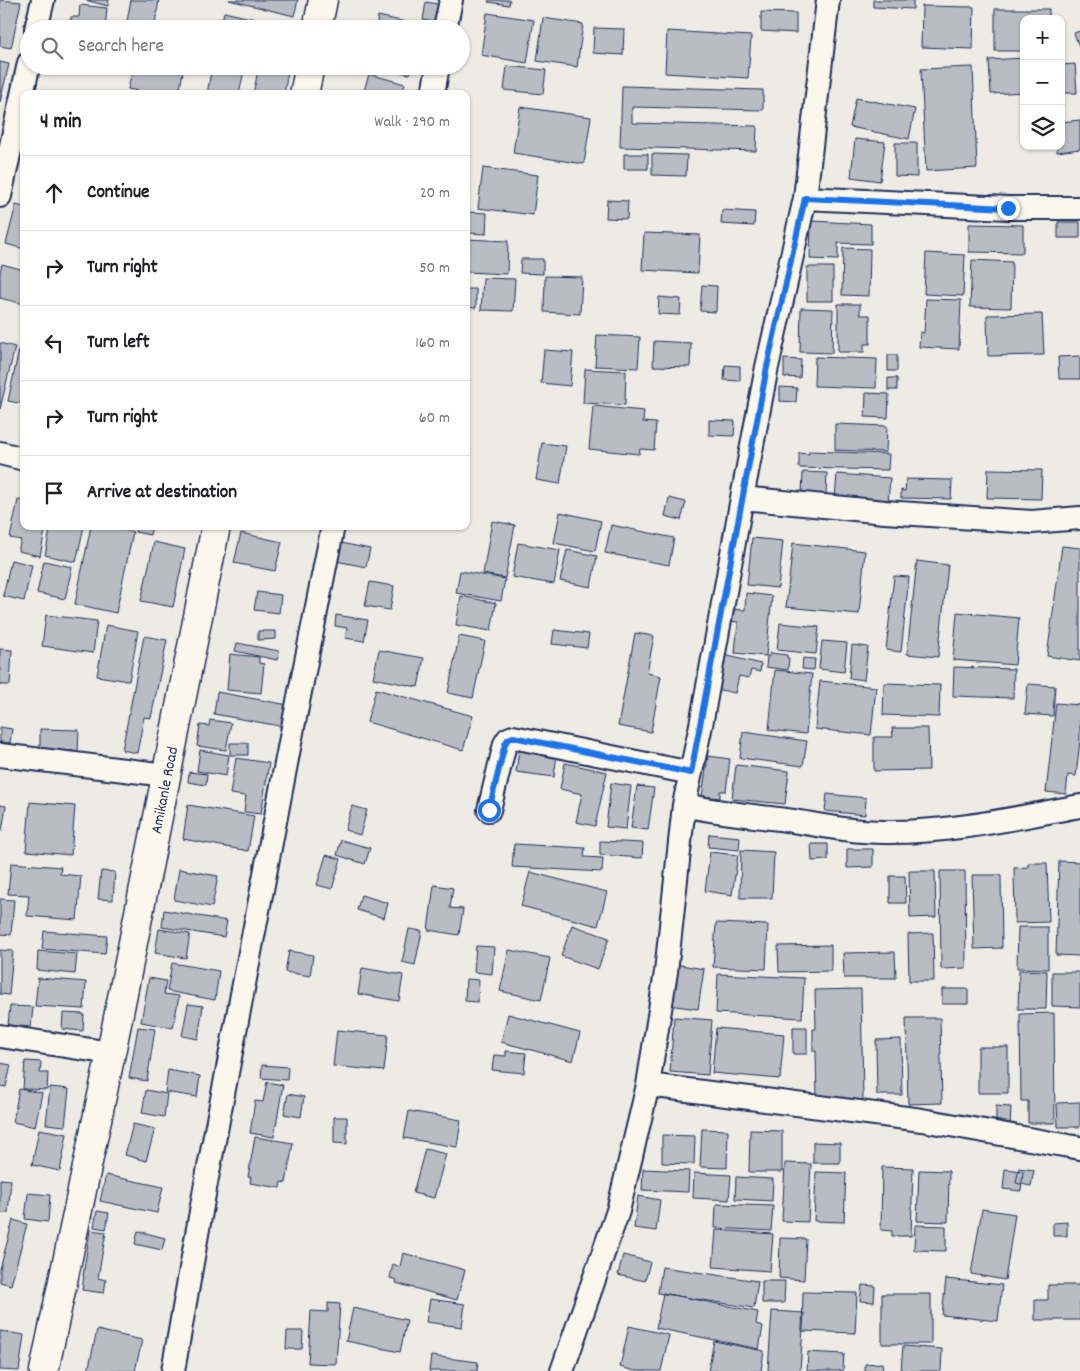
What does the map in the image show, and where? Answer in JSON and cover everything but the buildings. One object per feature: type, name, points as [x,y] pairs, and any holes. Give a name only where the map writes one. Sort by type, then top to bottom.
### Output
[{"type":"street","points":[[38,20],[43,0]]},
{"type":"street","points":[[319,20],[323,0]]},
{"type":"street","points":[[447,20],[450,0]]},
{"type":"street","points":[[562,1371],[618,1211],[648,1084],[666,972],[684,805],[767,367],[805,198],[828,0]]},
{"type":"street","points":[[23,90],[26,75]]},
{"type":"street","points":[[305,90],[308,75]]},
{"type":"street","points":[[433,90],[436,75]]},
{"type":"street","points":[[0,196],[20,104]]},
{"type":"street","points":[[805,198],[1008,208],[1080,208]]},
{"type":"street","points":[[0,453],[20,458]]},
{"type":"street","points":[[742,498],[885,512],[1032,522],[1080,518]]},
{"type":"street","name":"Amikanle Road","points":[[44,1371],[111,1053],[215,530]]},
{"type":"street","points":[[173,1371],[209,1164],[332,530]]},
{"type":"street","points":[[489,810],[505,744],[508,739],[513,737],[691,773]]},
{"type":"street","points":[[0,756],[166,775]]},
{"type":"street","points":[[684,805],[843,830],[884,832],[951,829],[1080,806]]},
{"type":"street","points":[[0,1036],[111,1053]]},
{"type":"street","points":[[648,1084],[922,1120],[1080,1148]]},
{"type":"route","points":[[489,810],[505,744],[508,739],[513,737],[665,766],[691,773],[767,367],[805,198],[1008,208]]}]
